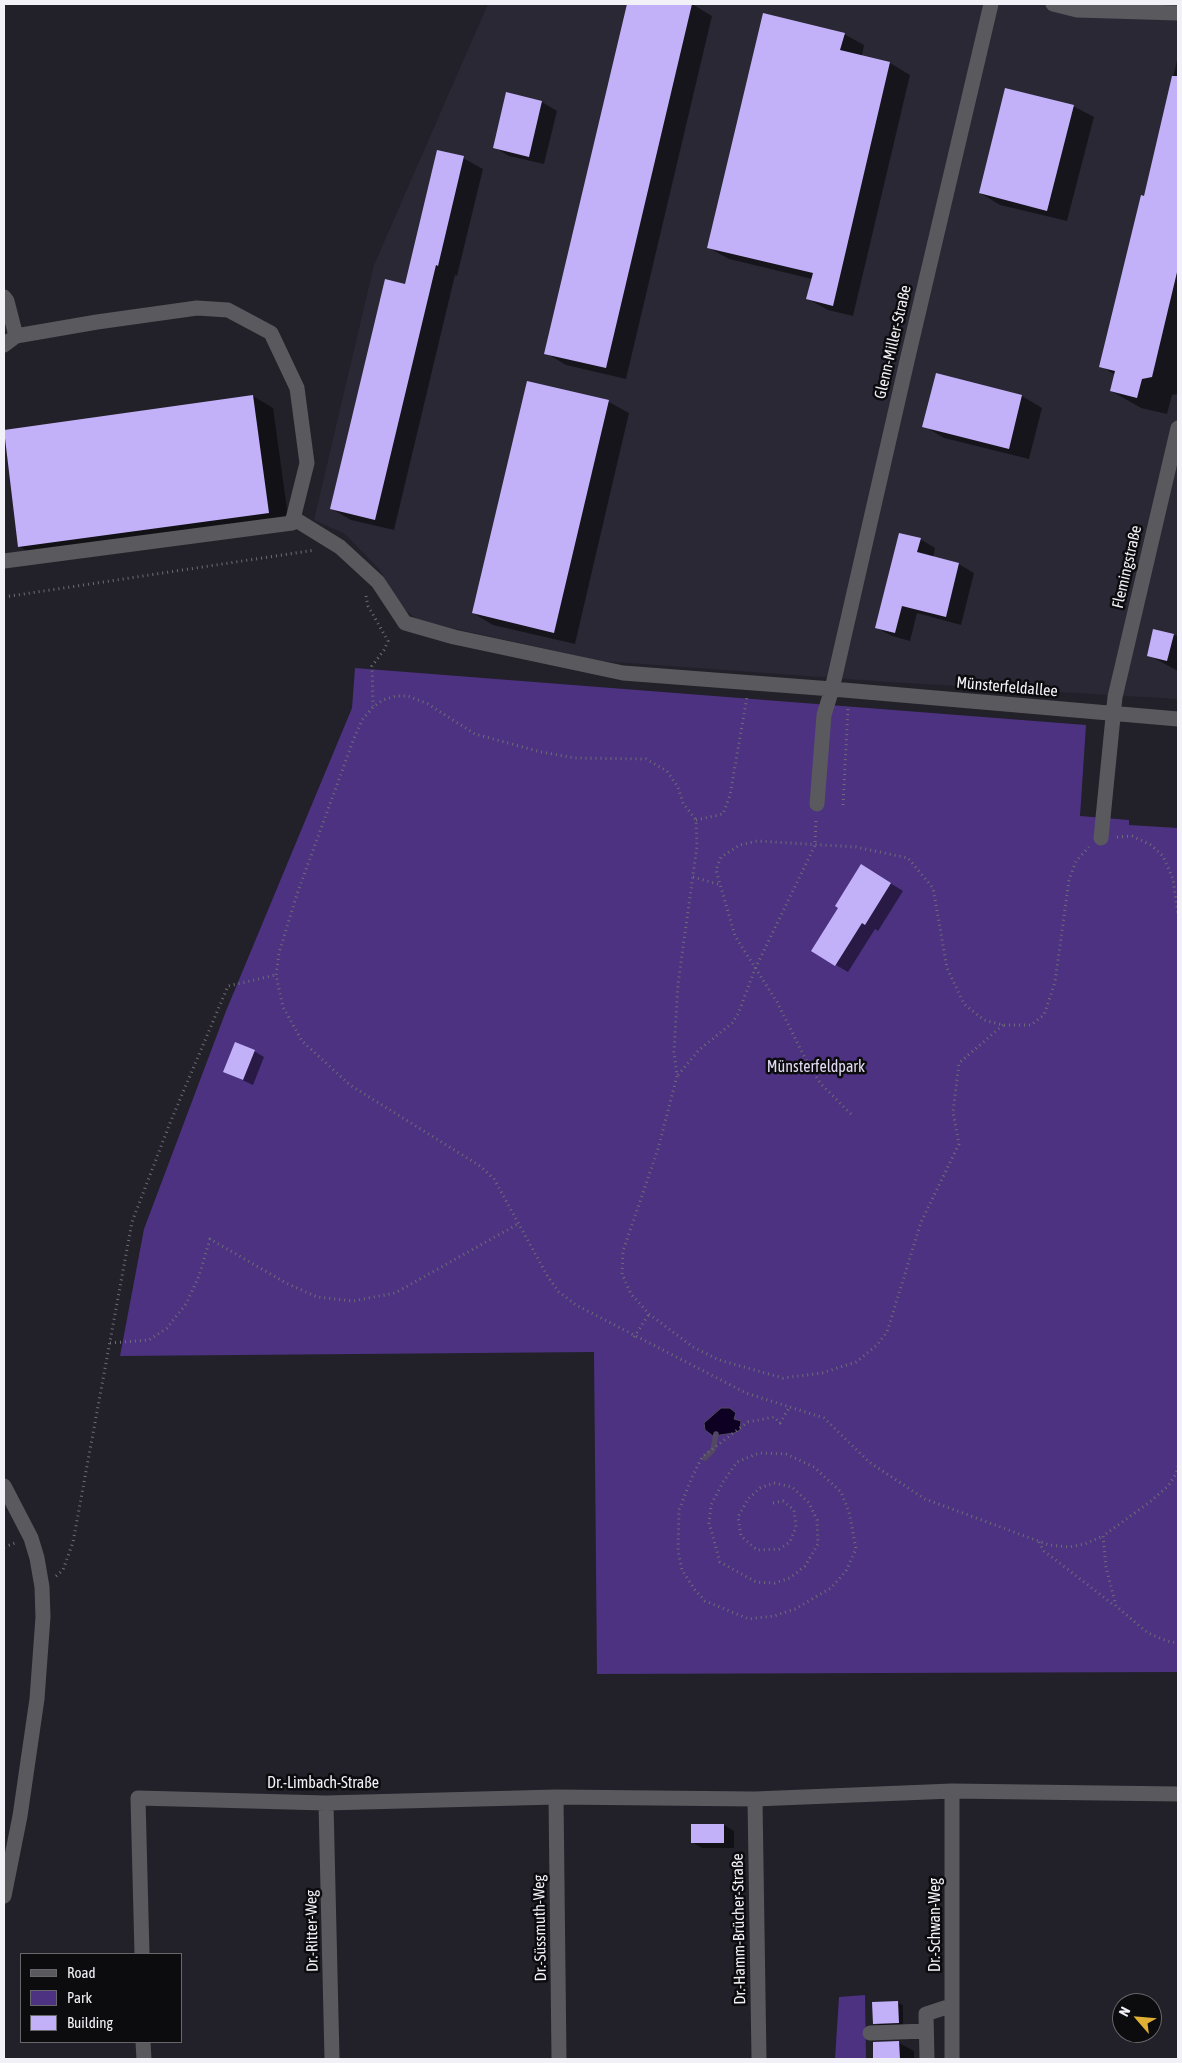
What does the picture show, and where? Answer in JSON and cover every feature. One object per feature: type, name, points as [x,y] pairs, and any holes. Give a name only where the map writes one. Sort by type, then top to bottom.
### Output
[{"type":"street","name":"Glenn-Miller-Straße","points":[[817,804],[824,715],[832,689],[904,370],[991,4]]},
{"type":"street","points":[[1053,4],[1077,10],[1178,13]]},
{"type":"street","points":[[4,297],[7,300],[10,341],[197,308],[228,310],[271,333],[297,388],[307,463],[292,524],[4,562]]},
{"type":"street","name":"Flemingstraße","points":[[1101,838],[1112,714],[1178,428]]},
{"type":"street","name":"Münsterfeldallee","points":[[293,518],[340,547],[368,572],[378,582],[405,623],[446,635],[623,673],[1178,719]]},
{"type":"street","points":[[4,1486],[31,1538],[37,1558],[42,1587],[43,1617],[37,1699],[20,1816],[4,1896]]},
{"type":"street","name":"Dr.-Limbach-Straße","points":[[142,1953],[138,1798],[326,1803],[556,1797],[755,1799],[952,1791],[1178,1794]]},
{"type":"street","name":"Dr.-Schwan-Weg","points":[[952,1791],[952,2059]]},
{"type":"street","name":"Dr.-Süssmuth-Weg","points":[[556,1797],[559,2059]]},
{"type":"street","name":"Dr.-Hamm-Brücher-Straße","points":[[755,1799],[759,2059]]},
{"type":"street","name":"Dr.-Ritter-Weg","points":[[326,1803],[332,2059]]},
{"type":"street","points":[[927,2059],[926,2014],[952,2007]]},
{"type":"street","points":[[870,2033],[926,2031]]},
{"type":"street","points":[[144,2043],[144,2059]]},
{"type":"path","points":[[4,597],[340,547]]},
{"type":"path","points":[[368,572],[364,589],[368,606],[388,641],[372,666],[373,707]]},
{"type":"path","points":[[696,820],[723,814],[730,795],[749,682]]},
{"type":"path","points":[[1003,1025],[959,1063],[953,1112],[959,1144],[921,1222],[887,1332],[870,1351],[856,1362],[822,1373],[783,1378],[719,1360],[693,1347],[649,1314],[631,1294],[622,1274],[623,1252],[658,1148],[677,1076],[674,1052],[678,984],[697,846],[696,820],[683,803],[678,787],[667,771],[646,759],[575,758],[504,743],[475,734],[428,704],[408,696],[396,696],[383,700],[373,707],[362,720],[353,741],[297,894],[279,953],[276,975],[283,1007],[302,1040],[350,1085],[480,1166],[494,1179],[548,1277],[559,1292],[576,1305],[634,1337],[746,1393],[824,1418],[869,1462],[925,1499],[1039,1542],[1069,1547],[1085,1544],[1103,1536],[1151,1502],[1176,1474],[1178,1466]]},
{"type":"path","points":[[843,805],[848,709]]},
{"type":"path","points":[[677,1076],[699,1050],[732,1023],[738,1014],[755,969],[815,845],[817,804]]},
{"type":"path","points":[[851,1114],[821,1084],[808,1064],[777,1002],[736,936],[716,870],[721,857],[740,845],[757,841],[856,847],[908,858],[933,888],[948,968],[964,1004],[984,1020],[1003,1025],[1032,1025],[1044,1014],[1054,982],[1069,880],[1076,861],[1086,849],[1101,838],[1132,836],[1151,845],[1164,856],[1173,879],[1178,916]]},
{"type":"path","points":[[693,876],[721,885]]},
{"type":"path","points":[[42,1587],[64,1570],[73,1542],[132,1222],[170,1123],[228,986],[276,975]]},
{"type":"path","points":[[110,1343],[149,1340],[167,1328],[189,1297],[199,1276],[210,1239],[294,1287],[317,1297],[353,1301],[395,1293],[518,1224]]},
{"type":"path","points":[[634,1337],[649,1314]]},
{"type":"path","points":[[773,1502],[783,1501],[794,1510],[796,1528],[790,1542],[779,1549],[757,1550],[741,1536],[738,1517],[748,1499],[760,1488],[774,1483],[792,1487],[809,1503],[817,1520],[818,1544],[805,1566],[790,1578],[775,1582],[756,1582],[720,1562],[709,1523],[711,1505],[723,1482],[737,1462],[759,1453],[786,1454],[814,1467],[841,1492],[849,1512],[856,1549],[846,1571],[831,1588],[795,1609],[774,1616],[749,1619],[705,1601],[682,1570],[678,1551],[679,1510],[692,1477],[702,1457],[748,1422],[774,1418],[780,1423],[790,1406]]},
{"type":"path","points":[[1103,1536],[1106,1567],[1116,1606]]},
{"type":"path","points":[[1039,1542],[1044,1551],[1116,1606],[1128,1619],[1148,1633],[1167,1641],[1178,1643]]},
{"type":"shaded area","points":[[488,4],[1178,4],[1178,699],[889,682],[602,661],[416,619],[399,604],[380,570],[345,534],[314,520],[374,265]]},
{"type":"shaded area","points":[[721,1408],[730,1408],[736,1413],[734,1419],[741,1421],[740,1430],[734,1433],[713,1436],[705,1430],[704,1423]]},
{"type":"green space","name":"Münsterfeldpark","points":[[355,668],[1086,725],[1080,816],[1129,820],[1129,825],[1178,828],[1178,1672],[597,1674],[594,1352],[120,1356],[144,1229],[226,1011],[352,708]]},
{"type":"green space","points":[[865,1995],[866,2059],[835,2059],[839,1997]]},
{"type":"building","points":[[627,4],[692,4],[606,368],[544,354]]},
{"type":"building","points":[[763,13],[845,33],[840,50],[890,62],[833,306],[806,299],[813,273],[707,248]]},
{"type":"building","points":[[1172,76],[1178,76],[1178,268],[1152,377],[1142,379],[1137,398],[1110,391],[1115,371],[1099,367],[1141,195],[1144,196]]},
{"type":"building","points":[[1005,88],[1074,105],[1047,211],[979,193]]},
{"type":"building","points":[[506,92],[542,101],[529,157],[493,148]]},
{"type":"building","points":[[437,150],[464,156],[375,520],[330,509],[385,279],[405,284]]},
{"type":"building","points":[[936,373],[1022,395],[1009,449],[922,427]]},
{"type":"building","points":[[527,381],[609,400],[554,633],[472,613]]},
{"type":"building","points":[[253,395],[269,513],[18,547],[4,430]]},
{"type":"building","points":[[899,533],[921,538],[917,552],[959,563],[946,617],[902,606],[895,633],[875,628]]},
{"type":"building","points":[[1153,629],[1174,634],[1167,661],[1147,656]]},
{"type":"building","points":[[861,864],[891,883],[865,925],[862,923],[835,966],[811,951],[838,908],[835,906]]},
{"type":"building","points":[[235,1042],[255,1050],[243,1080],[223,1072]]},
{"type":"building","points":[[691,1824],[724,1824],[724,1843],[691,1843]]},
{"type":"building","points":[[898,2001],[899,2023],[873,2024],[872,2002]]},
{"type":"building","points":[[899,2041],[900,2059],[873,2059],[873,2042]]},
{"type":"waterway","points":[[705,1458],[713,1450],[716,1434]]}]
